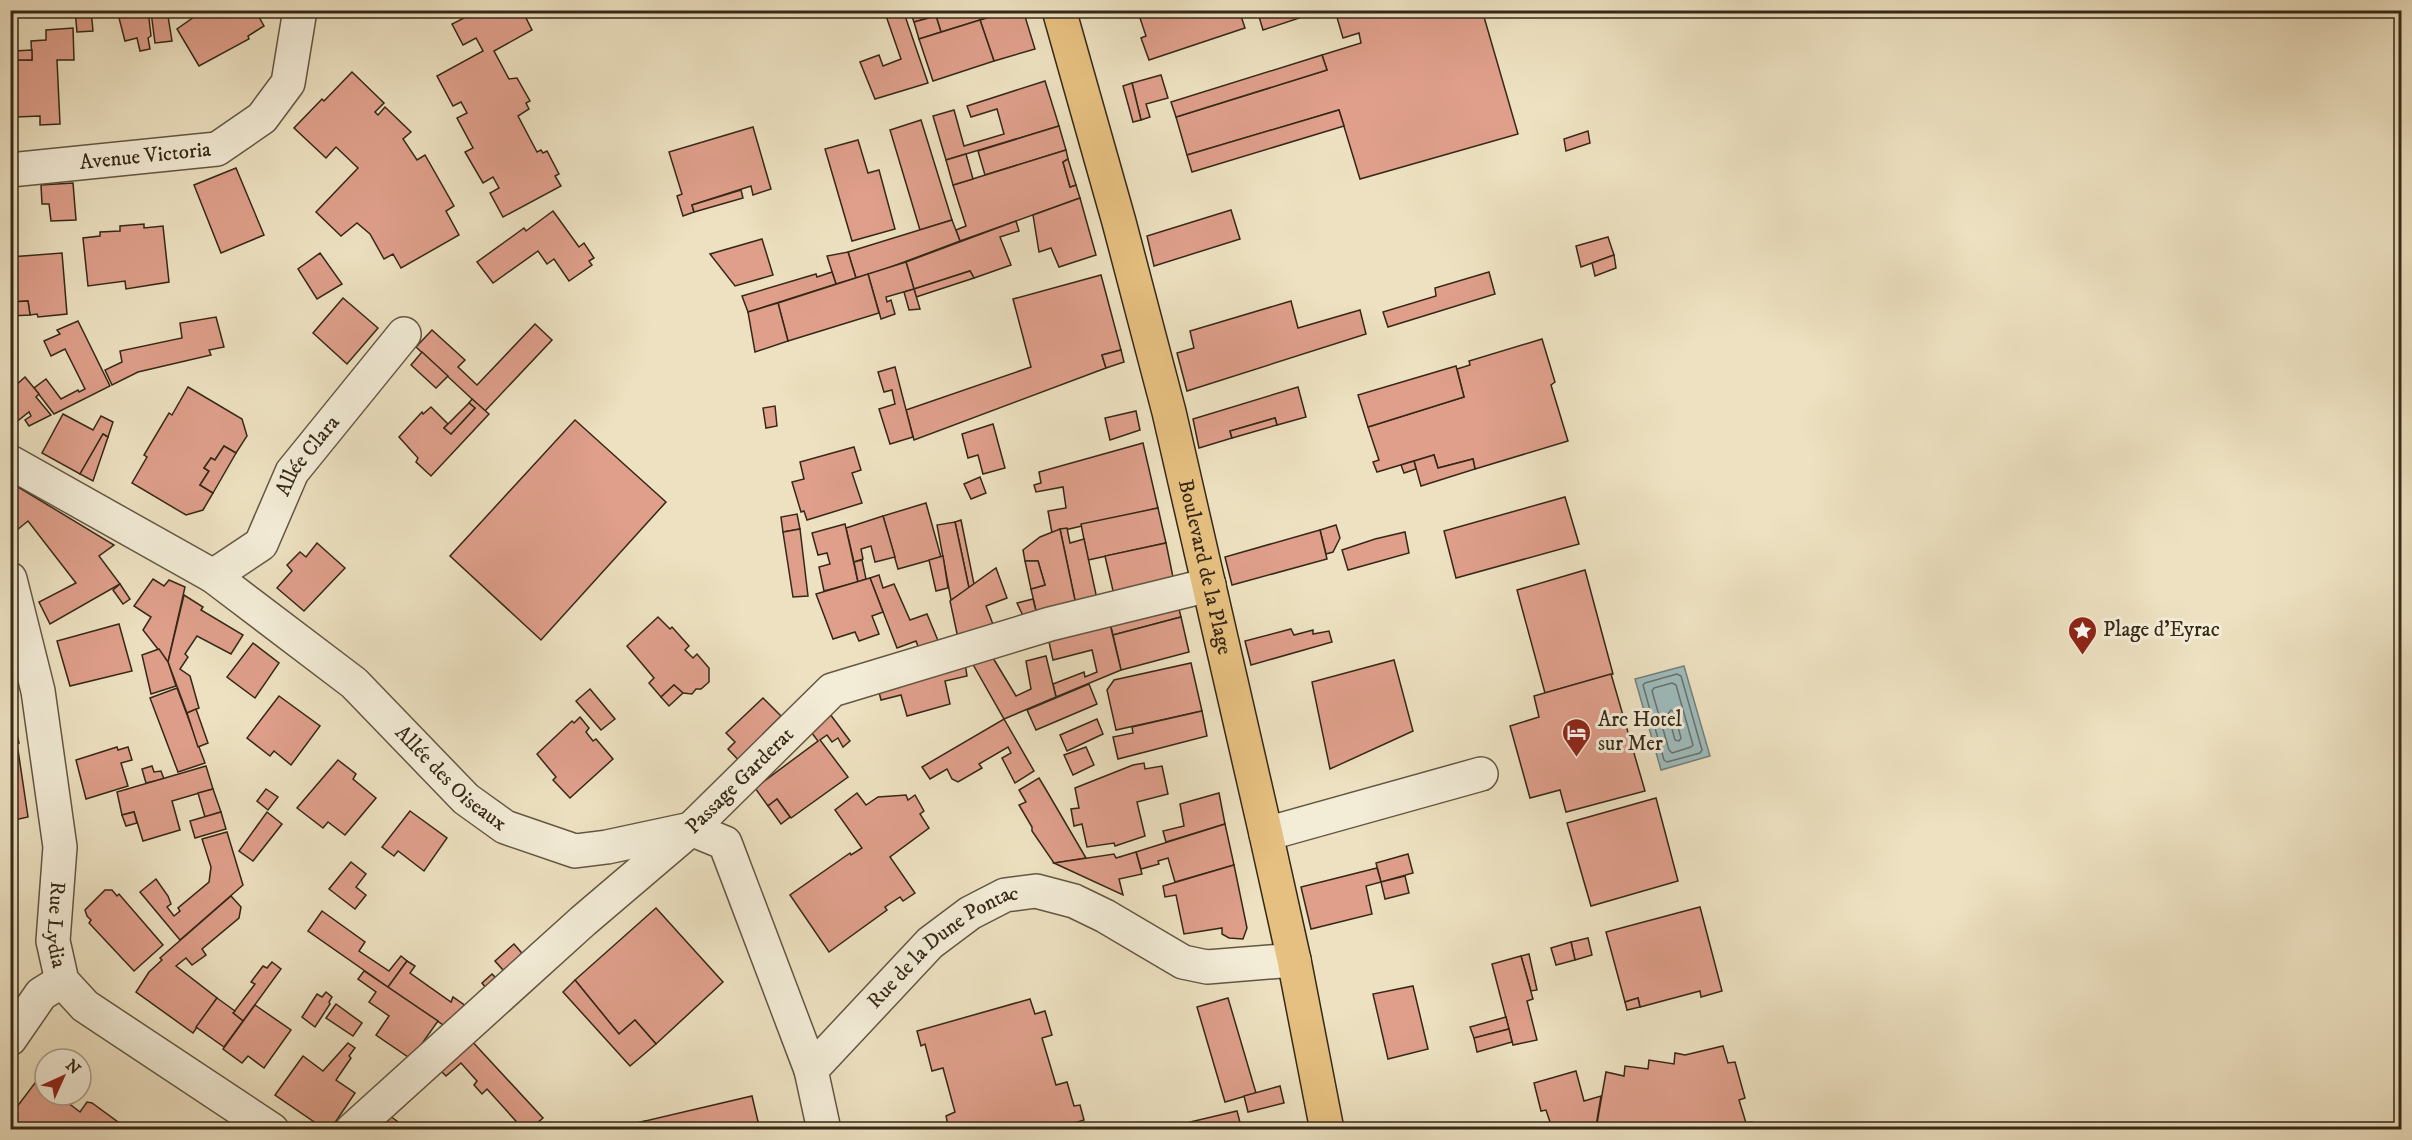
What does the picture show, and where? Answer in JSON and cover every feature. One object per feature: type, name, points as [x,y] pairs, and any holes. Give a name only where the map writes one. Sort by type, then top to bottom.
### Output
[{"type":"main road","name":"Boulevard de la Plage","points":[[1059,10],[1156,360],[1294,960],[1327,1130]]},
{"type":"street","name":"Avenue Victoria","points":[[10,170],[217,149],[262,118],[288,83],[300,10]]},
{"type":"street","name":"Allée Clara","points":[[213,576],[261,544],[292,472],[404,334]]},
{"type":"street","name":"Allée des Oiseaux","points":[[10,462],[213,576],[354,683],[466,799],[505,827],[575,852],[691,829]]},
{"type":"street","name":"Rue Lydia","points":[[10,579],[38,691],[60,847],[53,941],[62,981],[85,1006],[272,1130]]},
{"type":"street","name":"Passage Garderat","points":[[352,1130],[583,921],[691,829],[832,690],[1050,624],[1209,585]]},
{"type":"street","points":[[1266,834],[1481,774]]},
{"type":"street","points":[[691,829],[725,843],[811,1070],[824,1130]]},
{"type":"street","name":"Rue de la Dune Pontac","points":[[811,1070],[930,943],[970,913],[1005,895],[1036,891],[1074,901],[1105,916],[1184,962],[1207,967],[1294,960]]},
{"type":"street","points":[[10,1039],[41,994],[62,981]]},
{"type":"water","points":[[1684,666],[1710,756],[1661,770],[1635,679]]},
{"type":"building","points":[[75,10],[91,10],[93,31],[77,32]]},
{"type":"building","points":[[124,10],[148,10],[150,49],[140,51],[137,38],[125,41],[119,18],[125,16]]},
{"type":"building","points":[[167,10],[172,41],[155,43],[151,12]]},
{"type":"building","points":[[191,10],[255,10],[264,26],[248,36],[249,39],[199,66],[177,29],[194,17]]},
{"type":"building","points":[[470,10],[522,10],[532,30],[494,51],[509,79],[517,78],[530,101],[526,103],[529,109],[518,116],[537,152],[547,151],[559,174],[555,176],[561,186],[503,217],[490,193],[499,188],[493,177],[483,183],[465,152],[473,148],[457,118],[467,113],[461,102],[453,106],[437,76],[483,51],[476,38],[463,45],[452,24],[472,14]]},
{"type":"building","points":[[884,10],[903,10],[928,83],[875,99],[860,62],[879,55],[883,66],[901,59]]},
{"type":"building","points":[[922,10],[1013,10],[941,32],[936,16],[914,22],[911,14]]},
{"type":"building","points":[[1013,10],[1023,10],[1035,49],[994,61],[980,20]]},
{"type":"building","points":[[1144,10],[1239,10],[1245,28],[1149,60],[1141,38],[1146,36],[1138,12]]},
{"type":"building","points":[[1257,10],[1323,10],[1263,30]]},
{"type":"building","points":[[1346,10],[1482,10],[1518,134],[1360,179],[1339,110],[1187,155],[1176,117],[1327,70],[1322,55],[1361,43],[1359,33],[1343,38],[1336,14]]},
{"type":"building","points":[[936,16],[941,32],[919,39],[914,22]]},
{"type":"building","points":[[980,20],[994,61],[933,81],[919,39]]},
{"type":"building","points":[[73,28],[74,60],[57,60],[60,124],[40,125],[40,116],[16,117],[13,60],[32,60],[31,41],[46,40],[46,30]]},
{"type":"building","points":[[32,50],[32,60],[13,60],[13,51]]},
{"type":"building","points":[[1322,55],[1327,70],[1176,117],[1171,102]]},
{"type":"building","points":[[352,72],[384,103],[375,112],[378,115],[385,107],[411,132],[403,139],[417,160],[425,155],[454,206],[446,211],[459,235],[401,268],[393,254],[384,259],[370,234],[357,223],[341,236],[316,212],[358,168],[336,147],[326,158],[294,128]]},
{"type":"building","points":[[1161,75],[1168,98],[1146,104],[1150,117],[1141,120],[1132,83]]},
{"type":"building","points":[[1045,81],[1059,126],[946,160],[933,116],[954,110],[964,146],[1004,134],[997,109],[971,117],[967,106]]},
{"type":"building","points":[[1132,83],[1141,120],[1133,122],[1123,86]]},
{"type":"building","points":[[1339,110],[1344,126],[1192,172],[1187,155]]},
{"type":"building","points":[[921,120],[952,220],[920,230],[890,130]]},
{"type":"building","points":[[1059,126],[1066,150],[985,175],[978,151]]},
{"type":"building","points":[[753,127],[771,189],[753,195],[751,186],[692,205],[694,212],[683,216],[677,196],[682,194],[669,152]]},
{"type":"building","points":[[1588,131],[1590,143],[1566,151],[1564,139]]},
{"type":"building","points":[[858,140],[868,173],[879,170],[895,229],[852,241],[825,149]]},
{"type":"building","points":[[1066,150],[1068,159],[1063,162],[1070,187],[1076,185],[1080,198],[960,241],[956,230],[966,226],[953,185]]},
{"type":"building","points":[[966,154],[973,179],[953,185],[946,160]]},
{"type":"building","points":[[1068,159],[1076,185],[1070,187],[1063,162]]},
{"type":"building","points":[[236,168],[264,235],[221,253],[194,185]]},
{"type":"building","points":[[73,183],[76,220],[51,221],[49,204],[42,204],[41,185]]},
{"type":"building","points":[[741,190],[743,198],[694,212],[692,205]]},
{"type":"building","points":[[1080,198],[1096,255],[1059,267],[1051,248],[1039,252],[1033,215]]},
{"type":"building","points":[[1231,210],[1240,239],[1154,266],[1147,236]]},
{"type":"building","points":[[553,211],[579,247],[584,243],[594,258],[589,261],[592,265],[569,281],[554,259],[547,264],[538,251],[493,283],[477,262],[524,228],[526,231]]},
{"type":"building","points":[[952,220],[960,241],[856,278],[848,252]]},
{"type":"building","points":[[1016,221],[1019,231],[1000,237],[1011,265],[974,278],[970,271],[914,289],[906,262]]},
{"type":"building","points":[[144,224],[144,228],[163,226],[169,282],[126,289],[125,281],[88,286],[83,238],[100,236],[100,232],[120,231],[120,226]]},
{"type":"building","points":[[1608,237],[1614,255],[1581,267],[1576,246]]},
{"type":"building","points":[[762,239],[773,275],[735,286],[710,254]]},
{"type":"building","points":[[848,252],[856,278],[836,284],[827,256]]},
{"type":"building","points":[[62,253],[67,314],[38,317],[37,314],[30,315],[28,301],[10,302],[10,257]]},
{"type":"building","points":[[320,253],[342,284],[317,299],[298,269]]},
{"type":"building","points":[[1614,255],[1616,268],[1595,276],[1592,263]]},
{"type":"building","points":[[906,262],[914,289],[886,297],[887,302],[891,300],[895,314],[881,319],[868,274]]},
{"type":"building","points":[[970,271],[974,278],[916,297],[914,289]]},
{"type":"building","points":[[832,272],[836,284],[748,312],[742,296],[816,274],[817,277]]},
{"type":"building","points":[[1489,272],[1495,294],[1388,327],[1383,312],[1436,296],[1435,288]]},
{"type":"building","points":[[868,274],[879,313],[788,341],[778,303]]},
{"type":"building","points":[[1101,275],[1121,350],[1102,355],[1106,368],[914,440],[906,410],[1031,367],[1013,299]]},
{"type":"building","points":[[914,289],[920,309],[909,310],[904,292]]},
{"type":"building","points":[[343,298],[378,328],[347,364],[313,333]]},
{"type":"building","points":[[28,301],[30,315],[10,316],[10,302]]},
{"type":"building","points":[[1291,301],[1298,328],[1360,310],[1366,334],[1187,391],[1177,353],[1194,348],[1190,331]]},
{"type":"building","points":[[778,303],[788,341],[755,352],[748,312]]},
{"type":"building","points":[[216,317],[224,347],[209,350],[211,355],[138,372],[112,385],[105,370],[122,362],[120,351],[182,338],[180,323]]},
{"type":"building","points":[[78,321],[110,386],[54,414],[34,388],[46,379],[61,399],[85,389],[65,349],[51,356],[44,341],[60,334],[57,330]]},
{"type":"building","points":[[535,324],[552,340],[485,411],[416,347],[432,330],[465,360],[458,367],[477,385]]},
{"type":"building","points":[[1542,339],[1555,382],[1551,385],[1568,441],[1475,469],[1473,459],[1438,468],[1434,455],[1377,472],[1373,462],[1379,460],[1368,427],[1464,397],[1457,369],[1470,365],[1469,361]]},
{"type":"building","points":[[1121,350],[1124,362],[1106,368],[1102,355]]},
{"type":"building","points":[[422,352],[448,376],[436,388],[411,365]]},
{"type":"building","points":[[1456,366],[1464,397],[1368,427],[1358,395]]},
{"type":"building","points":[[895,367],[913,437],[890,444],[879,409],[895,404],[892,390],[884,392],[878,372]]},
{"type":"building","points":[[25,377],[39,394],[36,397],[51,415],[29,426],[25,420],[31,416],[29,412],[10,427],[10,379],[16,385]]},
{"type":"building","points":[[188,387],[242,419],[247,436],[236,453],[224,446],[215,460],[211,458],[204,468],[209,471],[200,485],[213,493],[203,510],[186,515],[132,483],[147,457],[144,455],[169,413],[172,415]]},
{"type":"building","points":[[1298,387],[1306,417],[1277,425],[1275,418],[1230,431],[1232,438],[1199,448],[1193,419]]},
{"type":"building","points":[[472,399],[489,414],[431,476],[416,462],[418,458],[399,437],[422,412],[423,414],[431,407],[448,424],[444,428],[451,434],[475,408],[469,403]]},
{"type":"building","points":[[469,403],[475,408],[451,434],[444,428]]},
{"type":"building","points":[[775,406],[777,426],[766,428],[763,408]]},
{"type":"building","points":[[1136,411],[1140,430],[1110,440],[1105,418]]},
{"type":"building","points":[[63,414],[93,430],[101,416],[113,422],[108,437],[103,434],[80,474],[42,453]]},
{"type":"building","points":[[1275,418],[1277,425],[1232,438],[1230,431]]},
{"type":"building","points":[[575,420],[666,502],[541,640],[450,556]]},
{"type":"building","points":[[993,424],[1005,468],[983,474],[978,455],[968,458],[962,434]]},
{"type":"building","points":[[103,434],[108,437],[93,481],[80,474]]},
{"type":"building","points":[[1143,443],[1158,508],[1052,533],[1048,511],[1066,508],[1063,487],[1036,492],[1034,485],[1041,483],[1039,472]]},
{"type":"building","points":[[224,446],[236,453],[213,493],[200,485],[209,471],[204,468],[211,458],[215,460]]},
{"type":"building","points":[[854,447],[861,470],[852,473],[862,503],[807,520],[804,511],[801,512],[792,482],[804,479],[800,462]]},
{"type":"building","points":[[1434,455],[1438,468],[1473,459],[1475,469],[1421,486],[1414,461]]},
{"type":"building","points":[[1414,461],[1416,469],[1404,473],[1401,465]]},
{"type":"building","points":[[980,477],[986,493],[971,499],[964,484]]},
{"type":"building","points":[[18,487],[114,545],[99,556],[120,584],[50,624],[39,602],[76,583],[28,521],[17,530],[10,506],[10,492]]},
{"type":"building","points":[[1565,497],[1579,544],[1456,578],[1444,531]]},
{"type":"building","points":[[926,503],[941,557],[898,569],[883,516]]},
{"type":"building","points":[[1158,508],[1166,543],[1088,560],[1081,524]]},
{"type":"building","points":[[797,514],[800,529],[783,532],[781,517]]},
{"type":"building","points":[[883,516],[895,557],[875,562],[871,546],[861,549],[863,559],[854,562],[846,528]]},
{"type":"building","points":[[961,520],[974,584],[969,588],[955,522]]},
{"type":"building","points":[[955,522],[969,588],[951,600],[937,525]]},
{"type":"building","points":[[845,524],[858,582],[824,591],[819,567],[830,564],[827,553],[818,555],[812,533]]},
{"type":"building","points":[[1336,525],[1340,538],[1333,552],[1326,554],[1320,530]]},
{"type":"building","points":[[1067,528],[1070,543],[1084,539],[1097,599],[1076,605],[1060,529]]},
{"type":"building","points":[[800,529],[808,596],[793,597],[783,532]]},
{"type":"building","points":[[1060,529],[1076,605],[1037,615],[1031,589],[1045,585],[1038,561],[1025,561],[1023,550],[1040,537]]},
{"type":"building","points":[[1320,530],[1327,559],[1232,585],[1225,557]]},
{"type":"building","points":[[1405,532],[1409,553],[1348,570],[1342,550]]},
{"type":"building","points":[[317,543],[345,568],[304,611],[277,588],[292,571],[287,565],[300,552],[306,557]]},
{"type":"building","points":[[1166,543],[1174,582],[1114,595],[1105,556]]},
{"type":"building","points":[[943,556],[948,588],[936,591],[929,560]]},
{"type":"building","points":[[862,560],[866,579],[858,582],[854,562]]},
{"type":"building","points":[[1025,561],[1038,561],[1045,585],[1031,589]]},
{"type":"building","points":[[996,568],[1007,598],[986,606],[994,627],[958,638],[950,601]]},
{"type":"building","points":[[1585,570],[1613,674],[1545,693],[1517,590]]},
{"type":"building","points":[[879,575],[883,588],[894,584],[910,620],[927,614],[939,643],[919,649],[916,641],[897,648],[870,578]]},
{"type":"building","points":[[870,578],[883,612],[872,616],[879,634],[859,641],[855,632],[833,639],[816,594]]},
{"type":"building","points":[[153,579],[164,586],[169,580],[185,587],[168,662],[143,630],[151,617],[134,606]]},
{"type":"building","points":[[120,584],[130,599],[123,604],[113,590]]},
{"type":"building","points":[[184,595],[203,607],[201,610],[243,635],[231,654],[197,636],[185,654],[188,657],[180,669],[190,676],[199,708],[187,713],[168,662]]},
{"type":"building","points":[[1176,597],[1181,617],[1113,635],[1108,615]]},
{"type":"building","points":[[1033,599],[1037,615],[1024,618],[1017,603]]},
{"type":"building","points":[[658,617],[670,629],[672,627],[689,646],[685,650],[693,658],[697,654],[709,668],[709,682],[692,694],[683,693],[674,685],[661,697],[649,683],[654,678],[627,646]]},
{"type":"building","points":[[1181,617],[1189,652],[1121,670],[1113,635]]},
{"type":"building","points":[[119,624],[132,671],[70,686],[57,641]]},
{"type":"building","points":[[1110,624],[1121,670],[1056,697],[1053,684],[1084,672],[1085,677],[1097,672],[1092,650],[1053,660],[1049,642]]},
{"type":"building","points":[[1291,629],[1294,635],[1313,630],[1313,634],[1329,631],[1332,642],[1251,665],[1245,641]]},
{"type":"building","points":[[253,643],[279,663],[255,698],[227,677]]},
{"type":"building","points":[[987,648],[1016,696],[1031,689],[1026,661],[1046,656],[1056,697],[1004,719],[971,661]]},
{"type":"building","points":[[159,649],[168,662],[176,686],[151,694],[142,655]]},
{"type":"building","points":[[1394,660],[1413,731],[1330,769],[1312,682]]},
{"type":"building","points":[[965,663],[967,676],[945,681],[950,704],[907,716],[901,695],[881,700],[877,684]]},
{"type":"building","points":[[1191,663],[1202,711],[1116,730],[1107,690],[1114,680]]},
{"type":"building","name":"Arc Hotel sur Mer","points":[[1611,674],[1645,791],[1566,812],[1560,790],[1530,798],[1510,726],[1539,717],[1534,696]]},
{"type":"building","points":[[1089,684],[1097,704],[1036,730],[1027,710]]},
{"type":"building","points":[[674,685],[683,693],[669,706],[661,697]]},
{"type":"building","points":[[177,688],[205,763],[178,772],[150,698]]},
{"type":"building","points":[[590,689],[615,719],[601,730],[576,701]]},
{"type":"building","points":[[279,696],[320,726],[291,765],[274,751],[270,756],[247,738]]},
{"type":"building","points":[[763,698],[781,716],[763,734],[771,741],[745,767],[728,749],[735,742],[726,733]]},
{"type":"building","points":[[10,707],[19,743],[13,745],[10,737]]},
{"type":"building","points":[[196,709],[208,743],[198,747],[187,713]]},
{"type":"building","points":[[827,710],[850,741],[843,747],[838,738],[832,742],[827,735],[820,740],[848,777],[791,818],[777,799],[768,806],[755,788],[818,741],[808,728]]},
{"type":"building","points":[[1202,711],[1207,736],[1118,759],[1113,737],[1133,733],[1132,727]]},
{"type":"building","points":[[580,717],[589,728],[586,732],[593,741],[596,739],[613,759],[570,798],[553,780],[556,777],[537,754],[572,721],[574,723]]},
{"type":"building","points":[[1004,719],[1034,771],[1015,783],[1002,758],[1011,753],[1008,747],[979,764],[982,768],[958,782],[952,779],[947,769],[930,779],[922,767]]},
{"type":"building","points":[[1097,719],[1103,734],[1067,751],[1060,735]]},
{"type":"building","points":[[117,747],[118,750],[128,747],[132,760],[121,763],[128,786],[86,799],[76,760]]},
{"type":"building","points":[[1086,747],[1094,765],[1073,775],[1064,755]]},
{"type":"building","points":[[18,750],[28,817],[10,821],[10,751]]},
{"type":"building","points":[[338,760],[356,774],[353,779],[376,798],[345,835],[328,822],[323,828],[297,808]]},
{"type":"building","points":[[1144,763],[1145,769],[1162,766],[1168,794],[1137,802],[1145,836],[1115,846],[1114,843],[1087,847],[1082,824],[1074,826],[1071,809],[1079,808],[1075,788],[1133,765]]},
{"type":"building","points":[[152,766],[154,772],[161,771],[164,779],[146,783],[142,769]]},
{"type":"building","points":[[206,766],[213,789],[172,801],[180,830],[143,841],[134,812],[122,815],[117,792]]},
{"type":"building","points":[[1039,778],[1086,858],[1054,863],[1032,831],[1019,805],[1026,802],[1019,790]]},
{"type":"building","points":[[213,789],[221,812],[205,817],[198,793]]},
{"type":"building","points":[[266,789],[278,797],[268,810],[257,801]]},
{"type":"building","points":[[857,793],[866,805],[878,797],[906,795],[908,800],[915,795],[924,811],[920,814],[929,828],[890,857],[915,893],[903,901],[900,897],[885,907],[887,910],[829,952],[790,895],[850,853],[851,855],[862,848],[835,810]]},
{"type":"building","points":[[1219,793],[1225,824],[1166,842],[1163,831],[1184,826],[1180,804]]},
{"type":"building","points":[[1656,798],[1678,881],[1591,906],[1567,823]]},
{"type":"building","points":[[777,799],[790,817],[781,824],[768,806]]},
{"type":"building","points":[[410,811],[447,838],[424,871],[398,851],[394,856],[382,847]]},
{"type":"building","points":[[134,812],[137,823],[126,826],[122,815]]},
{"type":"building","points":[[221,812],[226,829],[195,838],[190,821]]},
{"type":"building","points":[[267,812],[282,824],[253,861],[239,851]]},
{"type":"building","points":[[1225,824],[1234,865],[1175,882],[1168,858],[1158,861],[1159,864],[1141,869],[1136,852]]},
{"type":"building","points":[[227,832],[243,885],[180,940],[140,892],[156,879],[168,896],[171,904],[167,907],[174,916],[180,911],[178,908],[209,882],[211,867],[202,839]]},
{"type":"building","points":[[1136,852],[1142,874],[1119,879],[1123,895],[1054,863],[1114,854],[1116,858]]},
{"type":"building","points":[[1408,854],[1413,873],[1381,882],[1376,863]]},
{"type":"building","points":[[351,862],[366,874],[356,887],[366,895],[355,909],[329,889]]},
{"type":"building","points":[[1234,865],[1247,928],[1243,939],[1229,938],[1222,934],[1222,928],[1184,934],[1176,895],[1165,897],[1163,886]]},
{"type":"building","points":[[1377,868],[1381,882],[1366,886],[1372,914],[1311,929],[1301,887]]},
{"type":"building","points":[[1405,876],[1409,893],[1385,899],[1381,882]]},
{"type":"building","points":[[105,890],[112,890],[117,896],[119,894],[163,945],[134,971],[89,923],[91,920],[85,910]]},
{"type":"building","points":[[231,896],[241,907],[239,918],[202,949],[206,955],[192,965],[186,958],[176,966],[217,998],[193,1033],[136,992],[149,972],[162,960],[160,958]]},
{"type":"building","points":[[1700,907],[1722,991],[1701,997],[1700,991],[1640,1007],[1638,998],[1625,1002],[1606,932]]},
{"type":"building","points":[[656,908],[723,982],[656,1044],[635,1020],[619,1034],[575,980]]},
{"type":"building","points":[[322,911],[365,942],[359,951],[389,971],[401,956],[407,961],[388,987],[308,931]]},
{"type":"building","points":[[1588,938],[1592,955],[1575,960],[1571,942]]},
{"type":"building","points":[[1571,942],[1575,960],[1556,965],[1551,948]]},
{"type":"building","points":[[514,944],[527,959],[503,970],[495,961]]},
{"type":"building","points":[[1529,954],[1537,990],[1531,991],[1521,956]]},
{"type":"building","points":[[1521,956],[1533,999],[1527,1001],[1537,1040],[1513,1045],[1492,964]]},
{"type":"building","points":[[407,961],[415,966],[410,973],[451,1002],[453,997],[466,1006],[486,988],[482,983],[492,974],[501,983],[449,1029],[388,987]]},
{"type":"building","points":[[272,962],[281,969],[243,1021],[233,1013],[255,984],[251,982],[263,966],[267,968]]},
{"type":"building","points":[[364,971],[438,1021],[411,1059],[376,1035],[389,1016],[369,1002],[376,992],[358,979]]},
{"type":"building","points":[[575,980],[619,1034],[635,1020],[656,1044],[630,1066],[563,992]]},
{"type":"building","points":[[1413,986],[1428,1049],[1388,1059],[1373,994]]},
{"type":"building","points":[[326,992],[332,997],[330,1004],[315,1027],[302,1017],[317,994],[322,997]]},
{"type":"building","points":[[217,998],[235,1011],[233,1013],[243,1021],[224,1047],[196,1027]]},
{"type":"building","points":[[1228,998],[1256,1093],[1225,1102],[1197,1007]]},
{"type":"building","points":[[1638,998],[1640,1007],[1627,1010],[1625,1002]]},
{"type":"building","points":[[1030,999],[1035,1014],[1045,1011],[1052,1035],[1042,1038],[1056,1085],[1067,1082],[1074,1106],[1080,1105],[1084,1120],[1052,1130],[949,1130],[946,1116],[955,1112],[943,1068],[932,1071],[925,1044],[921,1046],[917,1031]]},
{"type":"building","points":[[336,1004],[362,1023],[353,1036],[326,1018]]},
{"type":"building","points":[[255,1005],[291,1030],[264,1068],[248,1056],[242,1063],[223,1049]]},
{"type":"building","points":[[1506,1017],[1509,1029],[1474,1038],[1470,1027]]},
{"type":"building","points":[[1509,1029],[1512,1042],[1477,1052],[1474,1038]]},
{"type":"building","points":[[469,1038],[543,1118],[529,1130],[524,1130],[487,1089],[482,1094],[474,1085],[477,1081],[461,1063],[446,1076],[437,1067]]},
{"type":"building","points":[[348,1043],[355,1048],[336,1080],[355,1093],[330,1130],[326,1130],[275,1095],[303,1056],[323,1071]]},
{"type":"building","points":[[1723,1046],[1728,1063],[1735,1062],[1745,1098],[1739,1100],[1746,1123],[1752,1122],[1754,1130],[1652,1130],[1597,1123],[1606,1072],[1624,1076],[1625,1066],[1648,1069],[1649,1060],[1674,1064],[1675,1053],[1685,1055]]},
{"type":"building","points":[[1576,1071],[1584,1101],[1601,1096],[1596,1126],[1581,1130],[1549,1130],[1552,1128],[1546,1110],[1541,1111],[1534,1083]]},
{"type":"building","points":[[33,1086],[33,1107],[74,1107],[80,1112],[84,1107],[93,1107],[93,1104],[129,1130],[10,1130],[10,1116]]},
{"type":"building","points":[[1280,1086],[1284,1103],[1248,1112],[1244,1096]]},
{"type":"building","points":[[752,1096],[760,1130],[647,1130],[645,1121]]},
{"type":"building","points":[[1237,1111],[1242,1130],[1192,1130],[1190,1122]]},
{"type":"building","points":[[386,1113],[409,1130],[368,1130]]},
{"type":"building","points":[[645,1121],[647,1130],[632,1130],[631,1124]]},
{"type":"place","name":"Plage d'Eyrac","points":[[2082,656]]},
{"type":"place","name":"Arc Hotel sur Mer","points":[[1577,758]]}]
